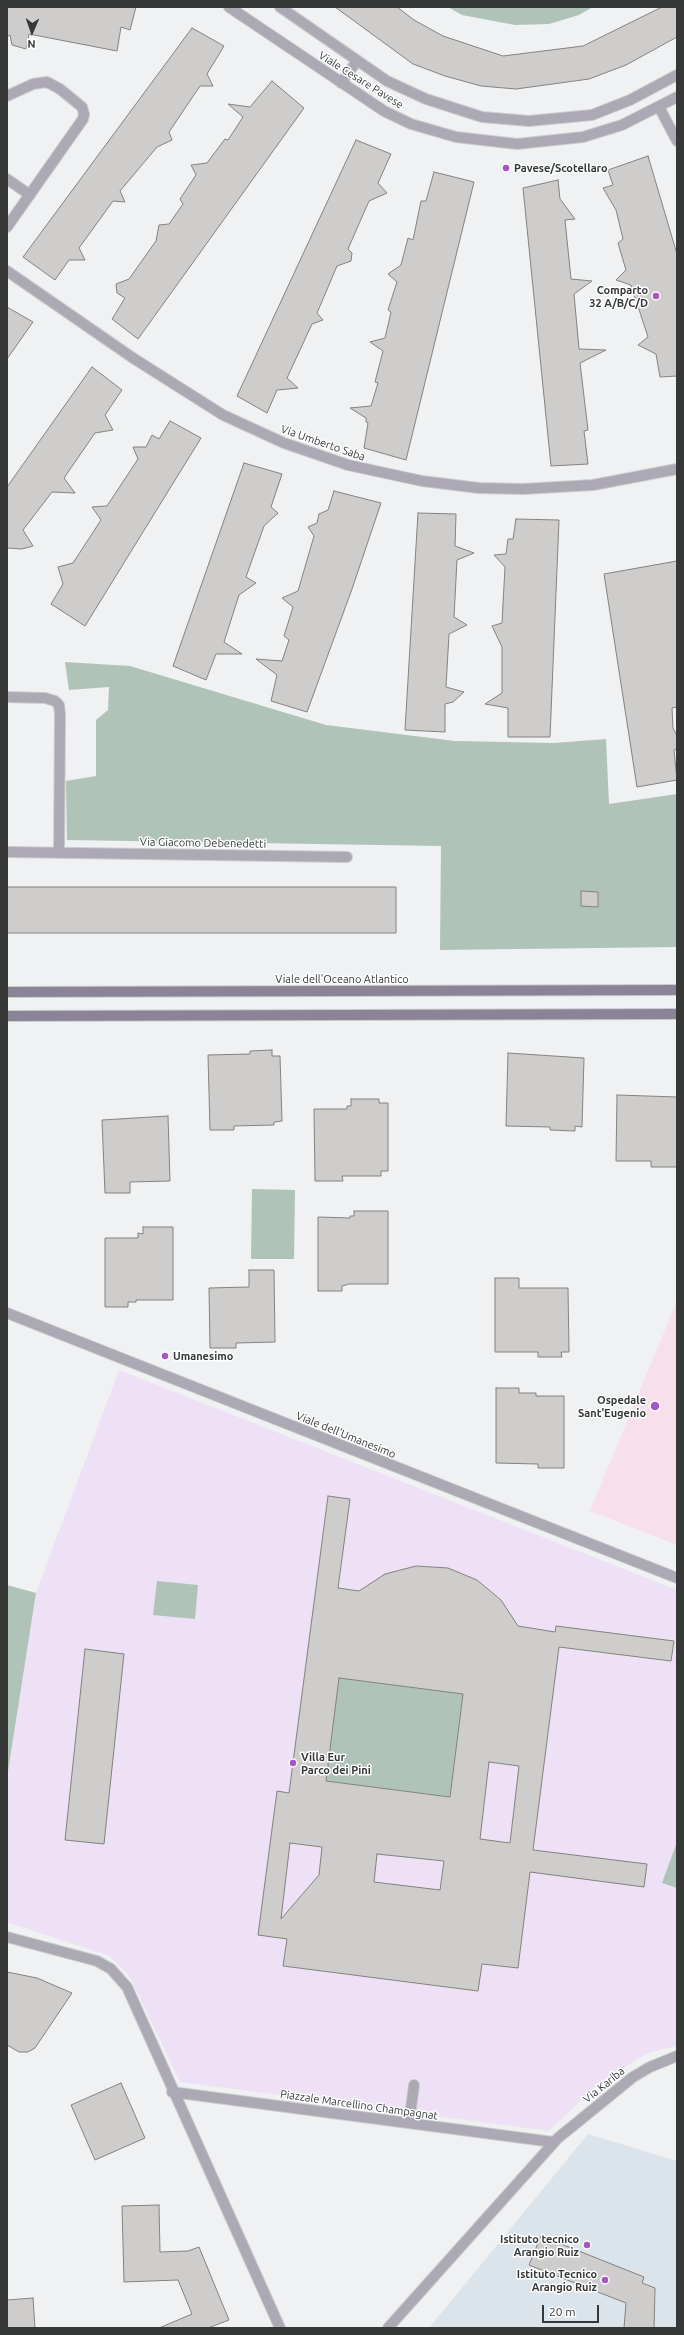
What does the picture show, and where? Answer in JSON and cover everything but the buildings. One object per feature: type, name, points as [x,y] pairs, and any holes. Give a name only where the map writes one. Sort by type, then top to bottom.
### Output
[{"type":"main road","name":"Viale dell'Oceano Atlantico","points":[[7,992],[677,990]]},
{"type":"main road","points":[[7,1016],[677,1014]]},
{"type":"street","name":"Viale Cesare Pavese","points":[[229,7],[384,111],[411,124],[446,134],[504,144],[542,143],[583,137],[622,125],[677,97]]},
{"type":"street","name":"Viale Cesare Pavese","points":[[280,7],[357,61],[397,86],[443,106],[482,117],[529,121],[592,115],[630,100],[677,75]]},
{"type":"street","points":[[341,83],[357,61]]},
{"type":"street","points":[[7,96],[33,84],[47,82],[60,89],[84,110],[83,119],[7,226]]},
{"type":"street","points":[[659,107],[677,141]]},
{"type":"street","points":[[7,179],[30,195]]},
{"type":"street","name":"Via Umberto Saba","points":[[7,271],[139,362],[216,411],[284,443],[348,465],[422,481],[479,488],[523,489],[592,485],[677,469]]},
{"type":"street","points":[[7,697],[45,698],[55,701],[59,705],[59,852]]},
{"type":"street","name":"Via Giacomo Debenedetti","points":[[7,852],[346,857]]},
{"type":"street","name":"Viale dell'Umanesimo","points":[[7,1313],[677,1578]]},
{"type":"street","points":[[7,1937],[83,1956],[111,1969],[120,1979],[132,1997],[172,2092],[280,2328]]},
{"type":"street","name":"Via Kariba","points":[[553,2142],[633,2077],[650,2067],[677,2056]]},
{"type":"street","points":[[409,2123],[414,2085]]},
{"type":"street","name":"Piazzale Marcellino Champagnat","points":[[172,2092],[553,2142]]},
{"type":"street","points":[[388,2328],[553,2142]]},
{"type":"shaded area","name":"Ospedale Sant'Eugenio","points":[[677,1301],[677,1545],[590,1511]]},
{"type":"shaded area","points":[[119,1370],[677,1590],[677,2046],[648,2053],[600,2082],[549,2131],[180,2082],[130,1977],[110,1956],[7,1922],[7,1778],[36,1593]]},
{"type":"shaded area","name":"Istituto tecnico Arangio Ruiz","points":[[588,2134],[677,2161],[677,2328],[429,2328]]},
{"type":"green space","points":[[448,7],[593,7],[579,15],[549,24],[515,25],[462,15]]},
{"type":"green space","points":[[65,662],[130,666],[326,725],[455,741],[554,743],[606,739],[609,804],[677,794],[677,947],[440,950],[441,846],[67,840],[66,781],[96,776],[96,720],[108,710],[109,687],[69,690]]},
{"type":"green space","points":[[252,1189],[295,1190],[294,1259],[251,1259]]},
{"type":"green space","points":[[157,1581],[198,1585],[195,1619],[153,1615]]},
{"type":"green space","points":[[7,1585],[36,1593],[7,1778]]},
{"type":"green space","points":[[339,1678],[463,1694],[450,1797],[326,1781]]},
{"type":"green space","points":[[677,1842],[677,1888],[662,1883]]},
{"type":"place","name":"Pavese/Scotellaro","points":[[506,168]]},
{"type":"place","name":"Comparto 32 A/B/C/D","points":[[656,296]]},
{"type":"place","name":"Umanesimo","points":[[165,1356]]},
{"type":"place","name":"Ospedale Sant'Eugenio","points":[[655,1406]]},
{"type":"place","name":"Villa Eur Parco dei Pini","points":[[293,1763]]},
{"type":"place","name":"Istituto tecnico Arangio Ruiz","points":[[587,2245]]},
{"type":"place","name":"Istituto Tecnico Arangio Ruiz","points":[[605,2280]]}]
